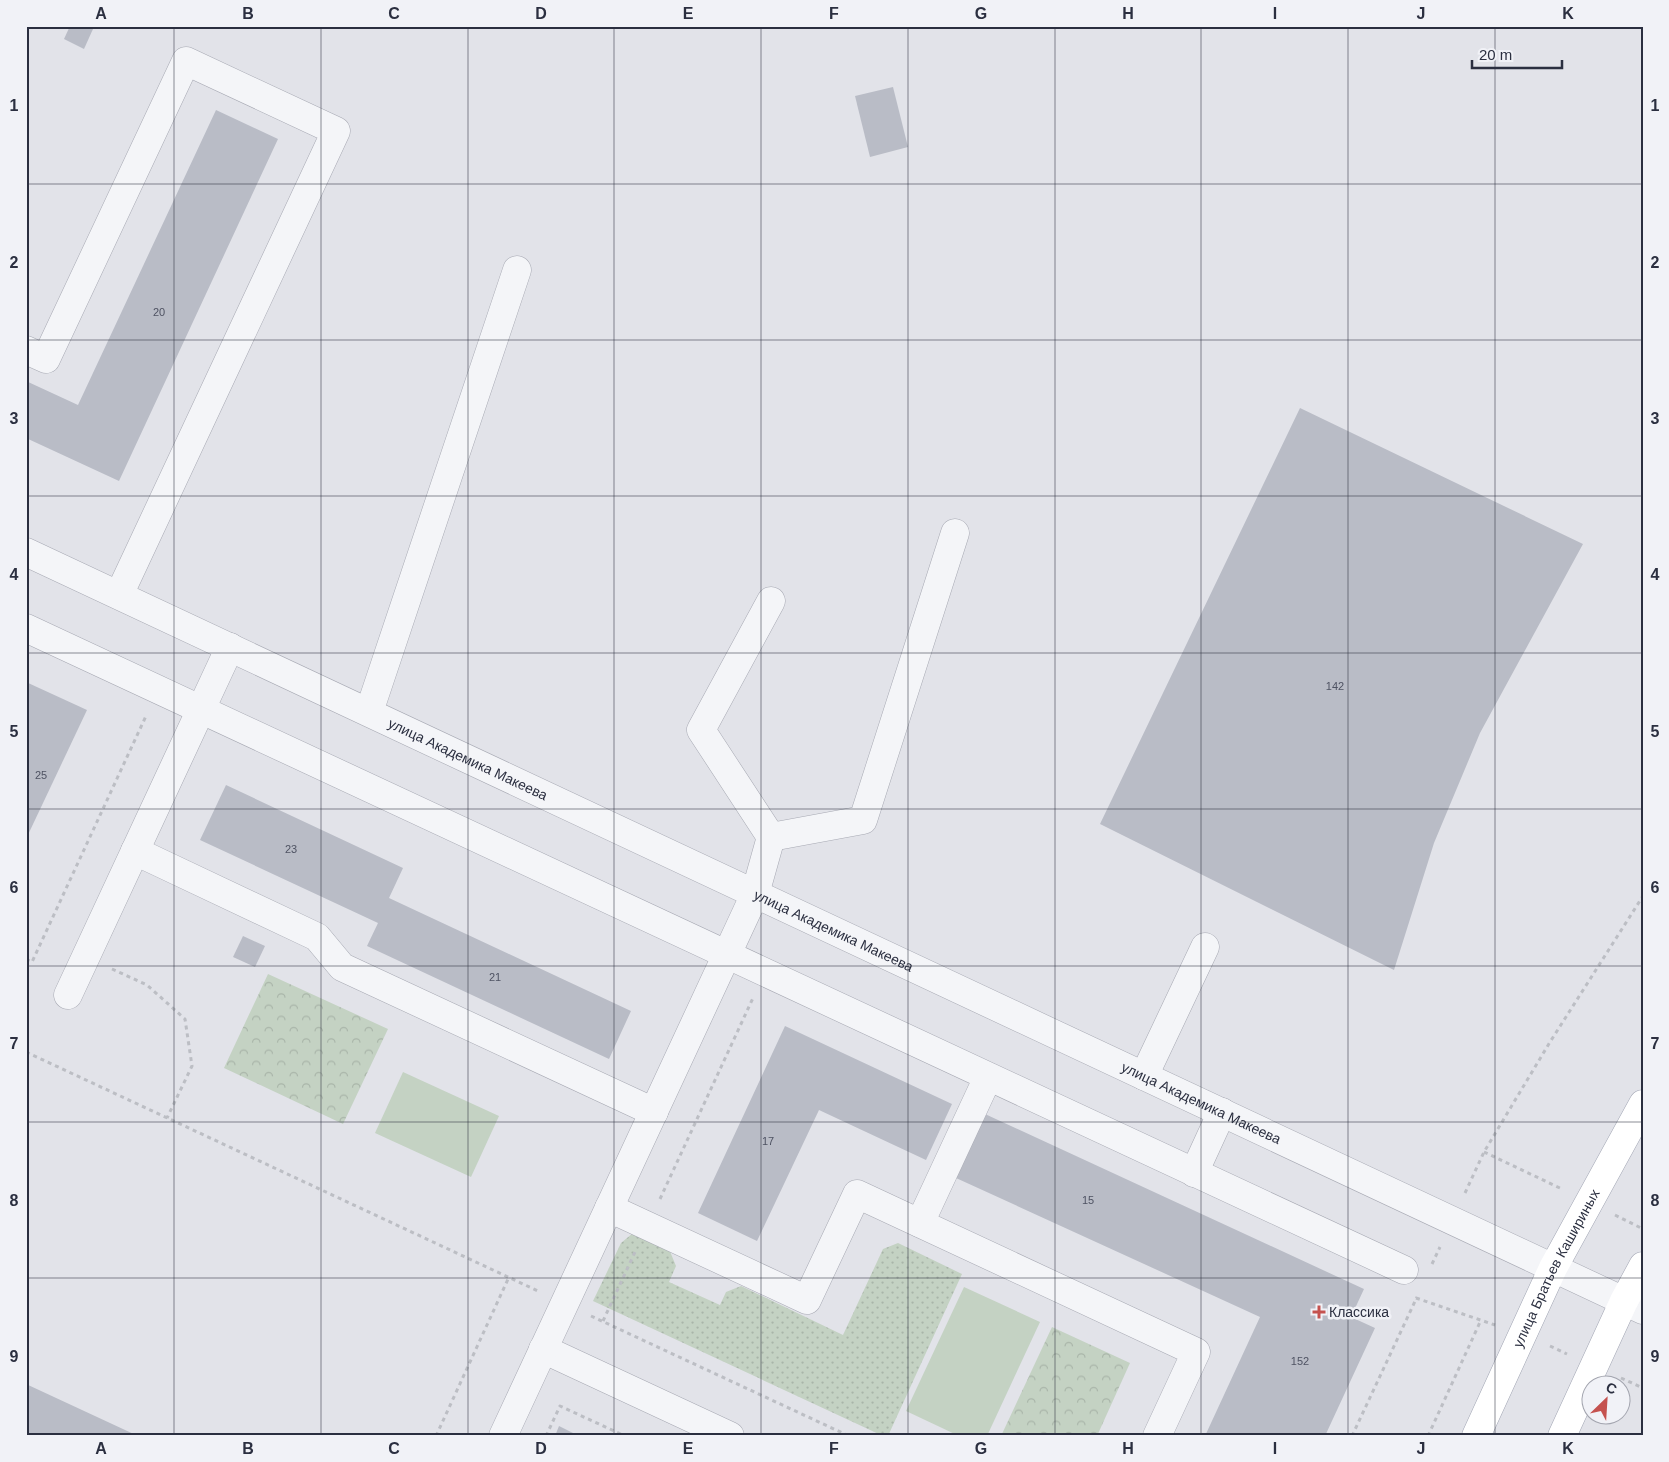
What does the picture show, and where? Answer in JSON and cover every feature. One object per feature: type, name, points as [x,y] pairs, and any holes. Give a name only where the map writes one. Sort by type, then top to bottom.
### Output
[{"type":"main road","name":"улица Братьев Кашириных","points":[[1476,1436],[1553,1268],[1643,1104]]},
{"type":"main road","points":[[1562,1436],[1633,1306],[1643,1266]]},
{"type":"street","points":[[26,350],[46,359],[186,61],[336,131],[119,595]]},
{"type":"street","points":[[368,712],[517,270]]},
{"type":"street","points":[[771,837],[863,820],[955,533]]},
{"type":"street","name":"улица Академика Макеева","points":[[26,552],[1633,1306]]},
{"type":"street","points":[[503,1436],[756,894],[771,837],[701,730],[771,602]]},
{"type":"street","points":[[26,628],[1418,1277]]},
{"type":"street","points":[[68,995],[230,647]]},
{"type":"street","points":[[135,852],[318,936],[342,967],[654,1112]]},
{"type":"street","points":[[1144,1076],[1204,948]]},
{"type":"street","points":[[920,1223],[988,1077]]},
{"type":"street","points":[[1194,1173],[1222,1112]]},
{"type":"street","points":[[609,1208],[807,1300],[857,1194],[1196,1352],[1157,1436]]},
{"type":"street","points":[[543,1349],[730,1436]]},
{"type":"path","points":[[26,959],[32,962],[158,690]]},
{"type":"path","points":[[1352,1436],[1418,1277],[1452,1220],[1484,1152],[1550,1042],[1643,896]]},
{"type":"path","points":[[86,957],[147,985],[185,1020],[192,1066],[167,1118]]},
{"type":"path","points":[[26,1052],[849,1436]]},
{"type":"path","points":[[436,1436],[509,1278]]},
{"type":"path","points":[[1428,1436],[1481,1320]]},
{"type":"path","points":[[546,1436],[560,1406],[625,1436]]},
{"type":"green space","points":[[268,974],[388,1029],[343,1124],[224,1068]]},
{"type":"green space","points":[[403,1072],[499,1116],[471,1177],[375,1133]]},
{"type":"green space","points":[[633,1233],[669,1249],[676,1266],[669,1282],[720,1305],[726,1292],[741,1286],[843,1335],[883,1249],[898,1243],[962,1274],[888,1436],[883,1436],[593,1301],[621,1243]]},
{"type":"green space","points":[[964,1287],[1040,1322],[987,1436],[959,1436],[906,1411]]},
{"type":"green space","points":[[1052,1327],[1130,1363],[1097,1436],[1001,1436]]},
{"type":"building","points":[[70,26],[88,26],[93,29],[84,49],[64,39]]},
{"type":"building","points":[[893,87],[908,147],[870,157],[855,96]]},
{"type":"building","points":[[216,110],[278,139],[119,481],[26,438],[26,381],[78,405]]},
{"type":"building","points":[[1300,408],[1583,544],[1480,733],[1434,843],[1394,970],[1100,824]]},
{"type":"building","points":[[26,682],[87,710],[26,839]]},
{"type":"building","points":[[226,785],[403,868],[389,898],[631,1011],[609,1059],[367,946],[378,923],[200,840]]},
{"type":"building","points":[[243,936],[265,946],[255,967],[233,957]]},
{"type":"building","points":[[785,1026],[952,1104],[926,1160],[819,1110],[757,1241],[698,1213]]},
{"type":"building","points":[[985,1114],[1364,1289],[1351,1317],[1375,1328],[1325,1436],[1205,1436],[1260,1317],[956,1178]]},
{"type":"building","points":[[26,1384],[138,1436],[26,1436]]},
{"type":"building","points":[[559,1426],[579,1436],[555,1436]]},
{"type":"place","name":"Классика","points":[[1319,1312]]}]
